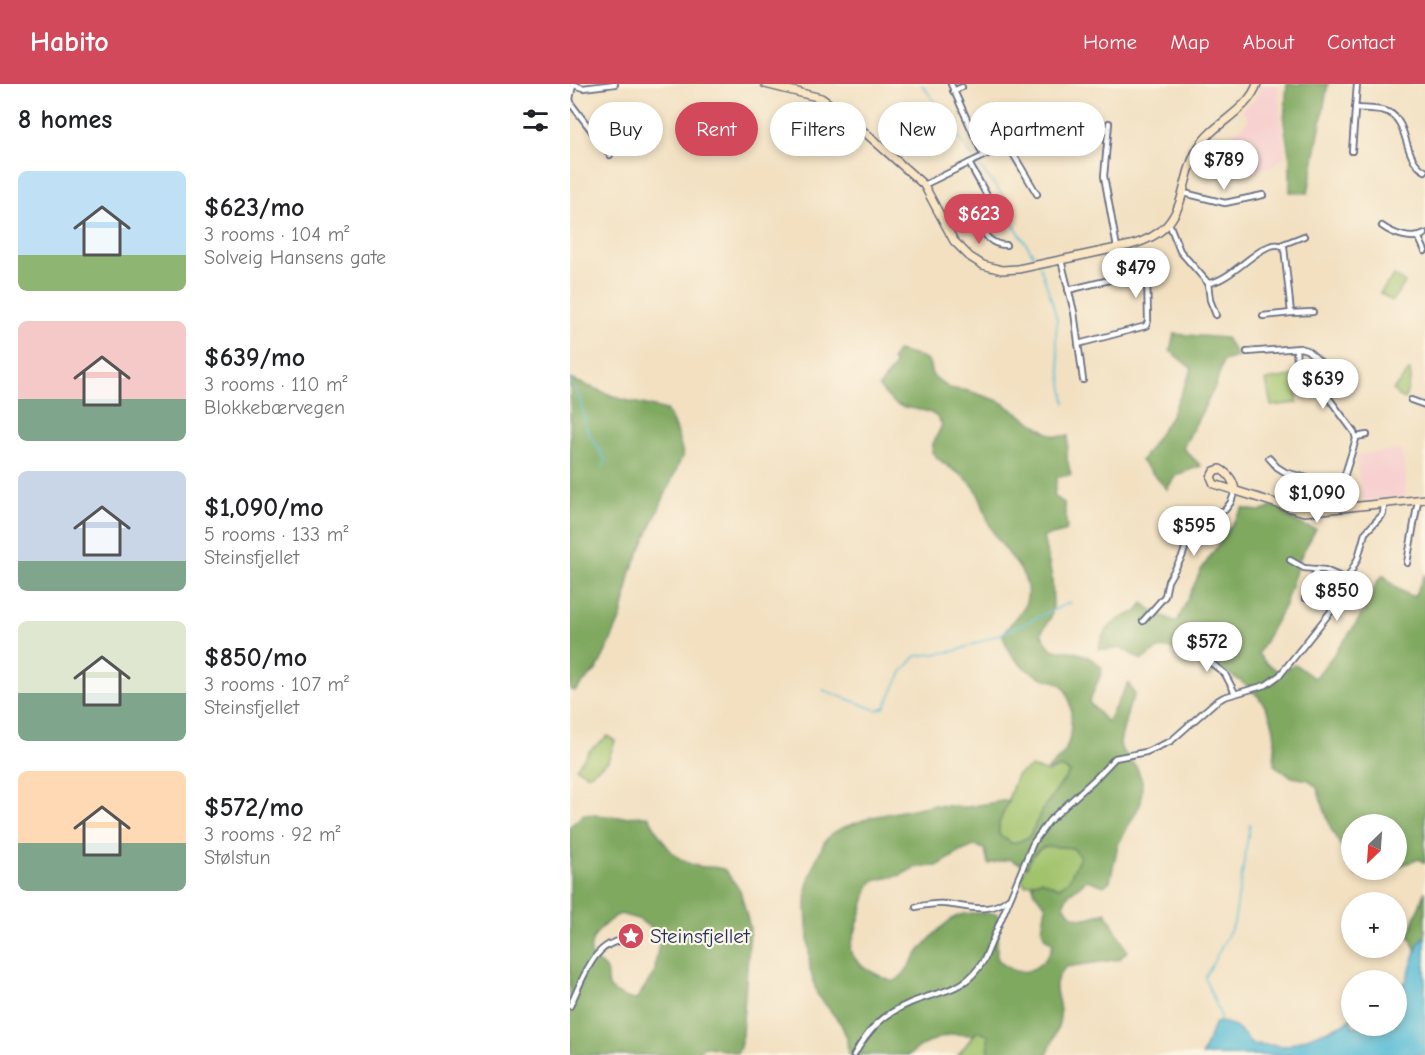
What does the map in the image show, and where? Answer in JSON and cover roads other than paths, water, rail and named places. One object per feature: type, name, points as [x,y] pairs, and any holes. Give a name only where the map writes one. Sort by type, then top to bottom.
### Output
[{"type":"street","points":[[588,126],[572,105],[570,92],[572,85],[594,88],[615,84]]},
{"type":"street","points":[[765,84],[814,95],[828,101],[924,185],[954,241],[977,262],[1007,271],[1131,245],[1149,238],[1169,223],[1179,207],[1191,161],[1198,147],[1249,99],[1257,84]]},
{"type":"street","points":[[951,84],[969,126]]},
{"type":"street","points":[[1352,151],[1357,84]]},
{"type":"street","points":[[953,91],[963,87]]},
{"type":"street","points":[[1355,108],[1382,110],[1397,118],[1413,160],[1425,171]]},
{"type":"street","points":[[1109,123],[1104,176],[1117,248]]},
{"type":"street","points":[[924,185],[980,156]]},
{"type":"street","points":[[1014,156],[1037,194]]},
{"type":"street","points":[[969,163],[1000,219],[983,230]]},
{"type":"street","points":[[1184,193],[1225,203],[1263,195]]},
{"type":"street","points":[[972,213],[990,242],[1006,245]]},
{"type":"street","points":[[1169,223],[1180,251],[1208,283],[1210,300],[1216,315]]},
{"type":"street","points":[[1382,226],[1390,231],[1419,238],[1425,234]]},
{"type":"street","points":[[1208,283],[1216,282],[1242,267],[1263,247],[1304,236]]},
{"type":"street","points":[[1419,238],[1425,251]]},
{"type":"street","points":[[1281,244],[1286,255],[1291,313]]},
{"type":"street","points":[[1061,260],[1074,312],[1083,380]]},
{"type":"street","points":[[1068,290],[1164,267]]},
{"type":"street","points":[[1077,344],[1146,326],[1148,321],[1147,270]]},
{"type":"street","points":[[1263,316],[1313,312]]},
{"type":"street","points":[[1296,349],[1298,375]]},
{"type":"street","points":[[1247,352],[1307,350],[1323,364],[1328,397],[1356,437],[1341,487],[1345,509]]},
{"type":"street","points":[[1411,399],[1425,405]]},
{"type":"street","points":[[1356,437],[1367,435]]},
{"type":"street","points":[[1269,458],[1284,472],[1341,487]]},
{"type":"street","points":[[1143,621],[1165,596],[1170,575],[1182,557],[1189,537],[1206,517],[1227,508],[1235,491],[1304,512],[1421,500],[1407,563]]},
{"type":"street","points":[[854,1055],[868,1032],[896,1010],[958,986],[972,977],[984,960],[1033,843],[1040,832],[1115,758],[1146,752],[1172,741],[1214,703],[1235,693],[1266,685],[1280,675],[1325,620],[1348,580],[1358,558],[1365,533],[1383,514],[1384,505]]},
{"type":"street","points":[[1290,560],[1304,568],[1317,569],[1348,580]]},
{"type":"street","points":[[1305,598],[1317,569]]},
{"type":"street","points":[[1190,646],[1225,674],[1235,693]]},
{"type":"street","points":[[916,907],[941,904],[988,909],[1010,897]]},
{"type":"street","points":[[570,1006],[598,954],[611,942],[628,941]]},
{"type":"water","points":[[1425,936],[1425,1055],[1202,1055],[1215,1023],[1221,1022],[1241,1031],[1252,1044],[1286,1046],[1341,1025],[1341,1036],[1407,1036],[1407,979],[1418,945]]},
{"type":"waterway","points":[[922,84],[973,158]]},
{"type":"waterway","points":[[976,162],[1002,194],[1014,225],[1038,262]]},
{"type":"waterway","points":[[1040,266],[1057,320],[1056,339],[1065,403]]},
{"type":"waterway","points":[[570,380],[579,396],[587,430],[606,461],[603,467]]},
{"type":"waterway","points":[[823,690],[877,710],[885,707],[902,672],[916,656],[956,651],[1008,631],[1071,602]]},
{"type":"waterway","points":[[1220,1022],[1220,1014],[1205,978],[1234,923],[1250,824]]},
{"type":"place","name":"Steinsfjellet","points":[[631,936]]}]
